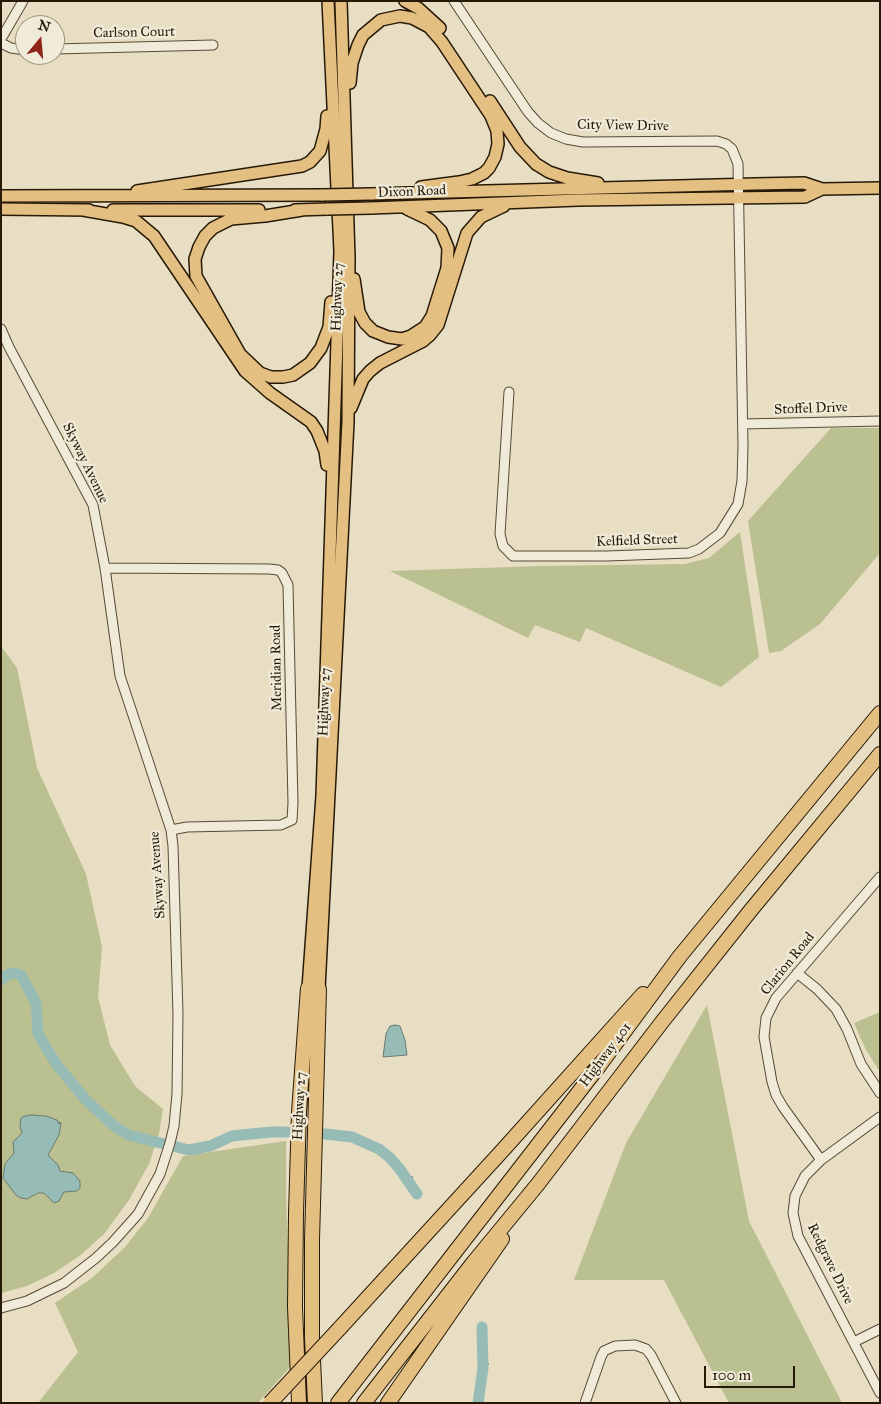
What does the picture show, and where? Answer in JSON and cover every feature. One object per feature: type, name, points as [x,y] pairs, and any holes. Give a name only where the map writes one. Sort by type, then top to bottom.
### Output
[{"type":"highway","name":"Highway 401","points":[[338,1403],[598,1066],[680,956],[880,713]]},
{"type":"highway","name":"Highway 401","points":[[364,1403],[473,1263],[538,1184],[735,930],[880,754]]},
{"type":"highway","points":[[270,1403],[489,1165],[618,1020],[680,956]]},
{"type":"highway","name":"Highway 27","points":[[299,1403],[295,1307],[296,1213],[301,1084],[313,989]]},
{"type":"highway","name":"Highway 27","points":[[313,989],[311,1260],[312,1338],[316,1403]]},
{"type":"highway","points":[[388,1403],[464,1296],[538,1184]]},
{"type":"main road","name":"Highway 27","points":[[313,989],[322,796],[332,493],[344,255],[331,82],[328,1]]},
{"type":"main road","name":"Highway 27","points":[[313,989],[348,422],[344,255],[345,117],[340,1]]},
{"type":"main road","points":[[405,1],[428,16],[442,30],[520,147],[536,164],[549,172],[567,178],[622,187]]},
{"type":"main road","points":[[345,117],[352,63],[358,45],[367,31],[381,20],[400,16],[420,21],[435,32],[491,116],[497,131],[498,144],[495,157],[484,173],[472,179],[390,194]]},
{"type":"main road","points":[[106,196],[302,166],[310,162],[316,157],[323,145],[331,82]]},
{"type":"main road","name":"Dixon Road","points":[[1,209],[328,210],[509,203],[578,195],[622,187],[804,183],[822,189],[880,188]]},
{"type":"main road","name":"Dixon Road","points":[[1,196],[390,194],[805,198],[822,189]]},
{"type":"main road","points":[[348,422],[358,389],[370,371],[380,363],[422,341],[438,325],[466,234],[473,224],[481,217],[509,203]]},
{"type":"main road","points":[[344,255],[354,274],[359,312],[365,323],[373,331],[388,337],[402,339],[411,336],[425,326],[432,316],[447,268],[448,248],[441,231],[430,220],[401,207]]},
{"type":"main road","points":[[83,210],[123,217],[136,222],[154,236],[245,371],[270,393],[304,416],[317,431],[326,451],[332,493]]},
{"type":"main road","points":[[302,210],[231,219],[222,223],[205,236],[195,259],[196,276],[199,283],[240,354],[260,373],[277,377],[293,375],[310,363],[321,348],[329,327],[333,274],[344,255]]},
{"type":"street","points":[[15,49],[1,41],[23,1]]},
{"type":"street","name":"City View Drive","points":[[454,1],[528,112],[549,131],[564,138],[583,142],[705,140],[722,142],[730,146],[735,154],[739,184]]},
{"type":"street","name":"Carlson Court","points":[[65,49],[213,45]]},
{"type":"street","name":"Kelfield Street","points":[[509,392],[500,528],[503,546],[513,556],[689,553],[699,549],[720,533],[738,504],[742,481],[739,184]]},
{"type":"street","name":"Skyway Avenue","points":[[1,329],[93,505],[105,568],[120,676],[171,830],[178,1014],[177,1094],[174,1126],[160,1174],[138,1214],[96,1258],[64,1283],[27,1301],[1,1308]]},
{"type":"street","name":"Stoffel Drive","points":[[742,424],[880,421]]},
{"type":"street","name":"Meridian Road","points":[[105,568],[269,569],[278,570],[282,573],[288,585],[292,820],[281,826],[187,827],[171,830]]},
{"type":"street","name":"Clarion Road","points":[[821,1160],[783,1107],[776,1094],[764,1037],[767,1014],[776,998],[796,973],[880,877]]},
{"type":"street","points":[[796,973],[817,989],[836,1009],[847,1029],[861,1064],[880,1093]]},
{"type":"street","name":"Redgrave Drive","points":[[880,1117],[821,1160],[805,1176],[795,1196],[793,1213],[798,1236],[880,1393]]},
{"type":"street","points":[[854,1342],[880,1329]]},
{"type":"street","points":[[585,1403],[604,1351],[615,1346],[635,1345],[646,1349],[651,1355],[676,1403]]},
{"type":"green space","points":[[831,428],[880,428],[880,553],[820,624],[781,651],[769,653],[748,521]]},
{"type":"green space","points":[[740,532],[759,657],[721,687],[586,628],[580,642],[535,625],[528,638],[390,571],[685,564],[709,558]]},
{"type":"green space","points":[[1,646],[17,668],[37,768],[86,874],[102,947],[98,997],[110,1045],[135,1086],[163,1109],[159,1134],[149,1164],[129,1200],[104,1234],[82,1254],[54,1273],[27,1286],[1,1293]]},
{"type":"green space","points":[[707,1005],[749,1221],[842,1403],[729,1403],[664,1280],[574,1280],[626,1143]]},
{"type":"green space","points":[[880,1012],[880,1072],[866,1050],[854,1023]]},
{"type":"green space","points":[[286,1141],[292,1365],[258,1403],[38,1403],[78,1352],[55,1303],[92,1278],[125,1247],[148,1218],[183,1156]]},
{"type":"water","points":[[390,1026],[400,1026],[405,1040],[407,1055],[383,1057],[386,1034]]},
{"type":"water","points":[[32,1115],[46,1116],[57,1120],[59,1124],[59,1122],[61,1123],[59,1135],[48,1155],[58,1165],[60,1171],[73,1173],[80,1181],[80,1188],[77,1191],[64,1192],[59,1201],[54,1203],[44,1193],[38,1193],[27,1199],[21,1198],[16,1195],[3,1178],[5,1164],[14,1153],[13,1142],[22,1133],[20,1126],[21,1118]]},
{"type":"waterway","points":[[1,980],[7,975],[14,973],[21,975],[36,1003],[38,1034],[57,1065],[87,1101],[113,1125],[128,1135],[189,1150],[210,1146],[232,1136],[287,1132]]},
{"type":"waterway","points":[[325,1134],[352,1137],[379,1149],[399,1168],[417,1194]]},
{"type":"waterway","points":[[409,1182],[412,1177]]},
{"type":"waterway","points":[[478,1403],[483,1368],[482,1327]]},
{"type":"waterway","points":[[483,1368],[488,1364]]}]
